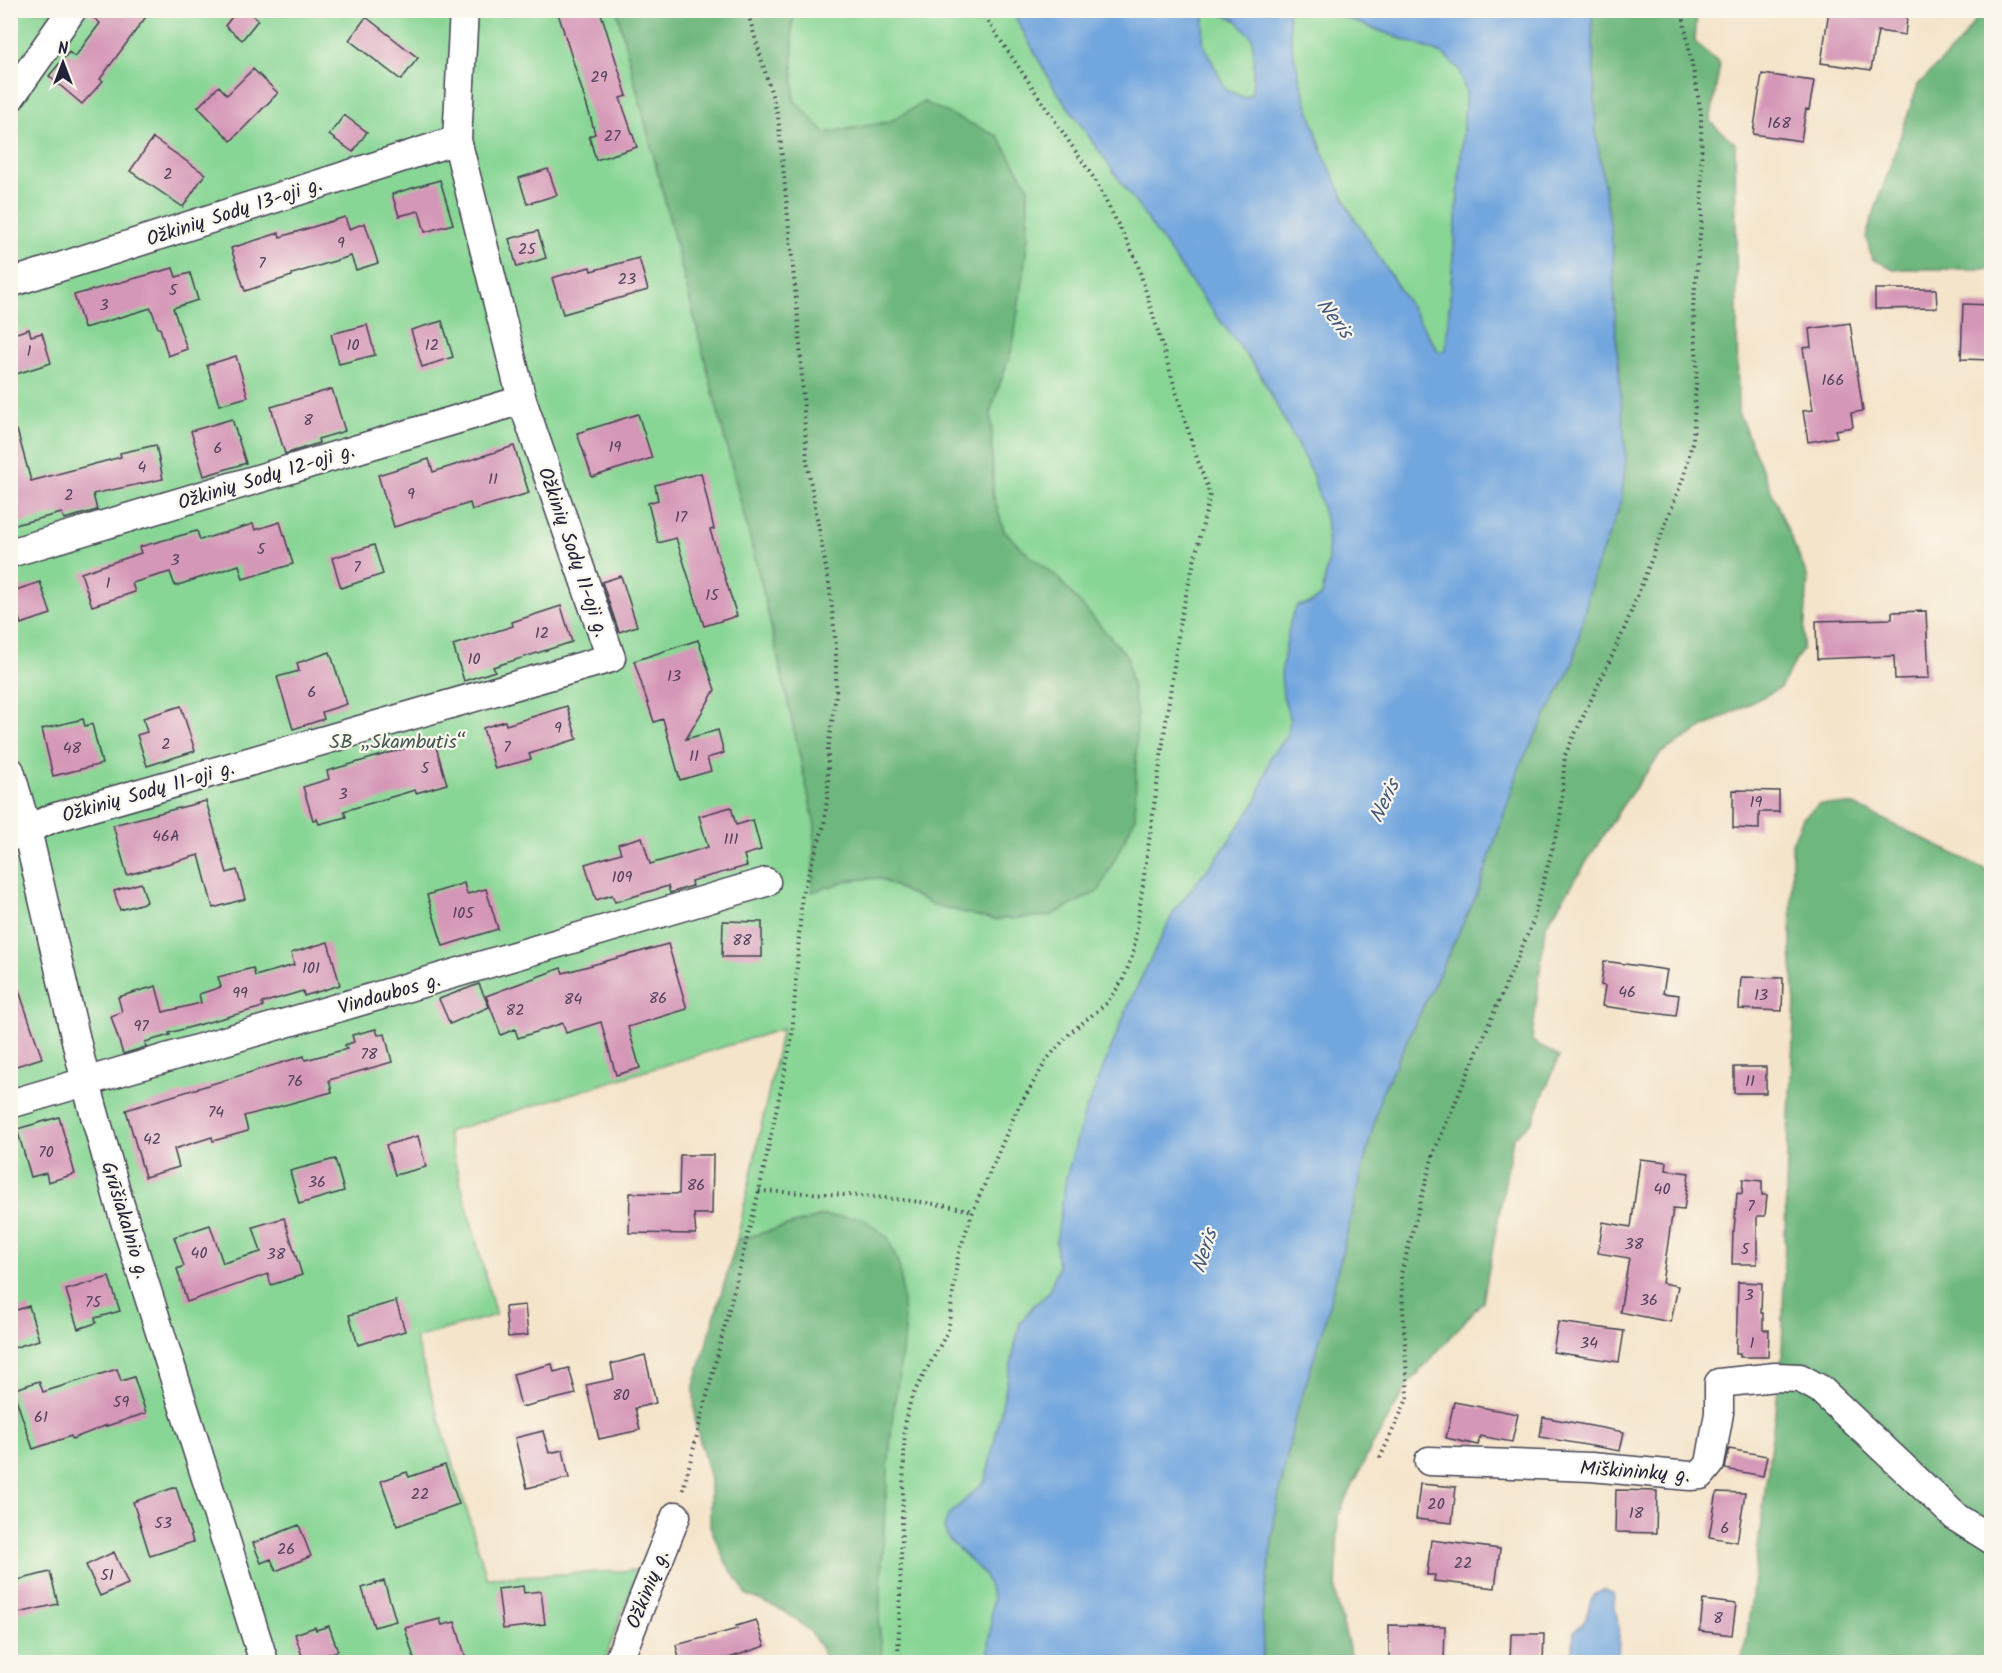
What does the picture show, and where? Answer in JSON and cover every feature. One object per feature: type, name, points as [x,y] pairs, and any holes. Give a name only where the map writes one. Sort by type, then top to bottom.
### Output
[{"type":"street","points":[[10,98],[72,10]]},
{"type":"street","name":"Ožkinių Sodų 11-oji g.","points":[[19,834],[53,818],[611,658],[522,400],[457,140],[464,10]]},
{"type":"street","name":"Ožkinių Sodų 13-oji g.","points":[[10,283],[457,140]]},
{"type":"street","name":"Ožkinių Sodų 12-oji g.","points":[[10,553],[522,400]]},
{"type":"street","name":"Grūšiakalnio g.","points":[[10,771],[19,834],[119,1202],[264,1662]]},
{"type":"street","name":"Vindaubos g.","points":[[10,1104],[766,882]]},
{"type":"street","name":"Miškininkų g.","points":[[1429,1461],[1591,1467],[1701,1475],[1710,1464],[1719,1413],[1719,1383],[1775,1377],[1800,1378],[1820,1389],[1957,1518],[1992,1540]]},
{"type":"street","name":"Ožkinių g.","points":[[618,1662],[676,1516]]},
{"type":"path","points":[[676,1516],[720,1352],[759,1191],[792,1037],[802,894],[824,825],[828,791],[828,750],[836,694],[836,645],[830,590],[807,462],[799,329],[778,116],[747,10]]},
{"type":"path","points":[[897,1662],[905,1421],[912,1396],[948,1331],[958,1255],[973,1210],[1017,1110],[1048,1058],[1070,1033],[1107,1003],[1123,980],[1133,954],[1180,616],[1210,495],[1193,447],[1136,259],[1095,180],[980,10]]},
{"type":"path","points":[[1380,1458],[1408,1397],[1401,1274],[1434,1152],[1532,924],[1560,820],[1565,755],[1624,630],[1684,476],[1693,439],[1697,364],[1693,307],[1702,215],[1701,112],[1684,22],[1684,10]]},
{"type":"path","points":[[759,1191],[889,1197],[973,1210]]},
{"type":"green space","name":"SB „Skambutis“","points":[[11,11],[617,11],[762,586],[815,825],[813,891],[851,880],[878,878],[934,905],[1028,554],[1004,531],[993,495],[991,409],[1013,346],[924,102],[889,122],[825,133],[794,100],[792,23],[797,11],[1012,11],[1053,84],[1194,286],[1259,372],[1312,472],[1327,524],[1328,563],[1322,595],[1311,603],[1297,606],[1283,695],[1290,720],[1286,738],[1271,755],[1257,800],[1220,854],[1176,908],[1131,999],[1084,1115],[1056,1242],[1058,1268],[1048,1294],[1034,1305],[1020,1323],[986,1480],[948,1516],[944,1528],[949,1540],[984,1574],[993,1597],[988,1662],[883,1662],[879,1625],[892,1421],[823,1216],[737,1240],[782,1029],[447,1132],[496,1315],[415,1338],[487,1578],[638,1570],[604,1662],[11,1662]]},
{"type":"green space","points":[[617,11],[797,11],[792,23],[794,100],[825,133],[889,122],[924,102],[998,136],[1028,186],[1028,238],[1013,346],[991,409],[993,495],[1004,531],[1056,576],[1127,656],[1137,716],[1135,818],[1099,891],[1050,916],[993,920],[934,905],[878,878],[851,880],[812,892],[815,825],[762,586]]},
{"type":"green space","points":[[1204,11],[1218,13],[1238,21],[1252,37],[1254,56],[1252,94],[1245,98],[1226,90],[1203,43]]},
{"type":"green space","points":[[1288,11],[1326,11],[1443,54],[1459,69],[1466,92],[1446,350],[1439,352],[1350,211],[1322,151],[1300,80],[1291,42]]},
{"type":"green space","points":[[1592,11],[1697,11],[1695,42],[1720,64],[1710,122],[1735,143],[1738,412],[1808,578],[1803,648],[1780,688],[1702,728],[1661,753],[1622,806],[1545,927],[1532,1041],[1559,1057],[1532,1122],[1513,1138],[1483,1301],[1409,1383],[1373,1444],[1338,1516],[1336,1599],[1353,1662],[1263,1662],[1262,1617],[1276,1509],[1294,1421],[1322,1333],[1381,1095],[1478,892],[1521,763],[1572,666],[1593,575],[1621,503],[1626,458],[1616,336],[1612,236],[1596,134]]},
{"type":"green space","points":[[1981,11],[1991,11],[1991,269],[1894,269],[1872,259],[1866,236],[1918,85],[1962,40]]},
{"type":"green space","points":[[1819,804],[1854,805],[1991,872],[1991,1662],[1741,1662],[1746,1641],[1782,1357],[1787,1154],[1795,1003],[1791,950],[1792,843],[1803,818]]},
{"type":"green space","points":[[823,1216],[862,1218],[888,1238],[900,1268],[905,1332],[892,1421],[885,1505],[879,1625],[883,1662],[824,1662],[822,1649],[809,1630],[784,1611],[747,1595],[725,1561],[710,1526],[710,1479],[695,1422],[694,1386],[737,1240]]},
{"type":"water","name":"Neris","points":[[1012,11],[1204,11],[1203,43],[1226,90],[1245,98],[1252,94],[1254,61],[1252,37],[1236,20],[1215,11],[1288,11],[1291,42],[1300,80],[1322,151],[1350,211],[1439,352],[1446,350],[1466,92],[1459,69],[1443,54],[1326,11],[1592,11],[1596,134],[1612,236],[1616,336],[1626,458],[1621,503],[1593,575],[1572,666],[1521,763],[1478,892],[1381,1095],[1322,1333],[1294,1421],[1276,1509],[1262,1617],[1263,1662],[988,1662],[993,1597],[984,1574],[949,1540],[944,1528],[948,1516],[986,1480],[1020,1323],[1034,1305],[1048,1294],[1058,1268],[1056,1242],[1066,1178],[1084,1115],[1131,999],[1176,908],[1220,854],[1257,800],[1271,755],[1286,738],[1290,720],[1283,695],[1281,674],[1290,622],[1297,606],[1311,603],[1322,595],[1328,563],[1327,524],[1312,473],[1259,372],[1194,286],[1052,84]]},
{"type":"water","points":[[1603,1589],[1613,1594],[1619,1631],[1618,1662],[1572,1662],[1574,1631],[1585,1620],[1592,1598]]},
{"type":"building","points":[[88,10],[151,10],[100,79],[103,81],[82,104],[49,76],[69,52],[75,57],[100,23],[88,13]]},
{"type":"building","points":[[237,10],[246,10],[258,20],[242,40],[225,26]]},
{"type":"building","points":[[557,10],[600,10],[627,96],[620,98],[637,147],[596,160],[589,136],[595,134]]},
{"type":"building","points":[[1829,10],[1908,10],[1905,35],[1878,31],[1871,70],[1821,63]]},
{"type":"building","points":[[366,17],[418,58],[401,80],[349,40]]},
{"type":"building","points":[[253,69],[278,93],[231,141],[198,107],[219,86],[227,95]]},
{"type":"building","points":[[1762,74],[1814,81],[1809,110],[1806,109],[1801,141],[1753,134]]},
{"type":"building","points":[[344,115],[367,132],[353,152],[329,135]]},
{"type":"building","points":[[153,138],[205,174],[183,207],[130,171]]},
{"type":"building","points":[[548,169],[557,195],[527,204],[519,178]]},
{"type":"building","points":[[440,180],[453,224],[425,232],[419,211],[399,216],[392,194]]},
{"type":"building","points":[[345,217],[349,229],[365,223],[378,263],[356,270],[351,256],[245,291],[231,248],[279,233],[280,237]]},
{"type":"building","points":[[538,231],[546,258],[517,267],[509,239]]},
{"type":"building","points":[[639,258],[648,290],[563,314],[552,278],[590,267],[591,271]]},
{"type":"building","points":[[173,268],[176,277],[190,273],[198,300],[173,308],[187,349],[168,356],[160,328],[158,328],[151,308],[84,328],[74,295]]},
{"type":"building","points":[[1875,289],[1936,289],[1937,308],[1875,309]]},
{"type":"building","points":[[1963,304],[1992,305],[1992,360],[1961,359]]},
{"type":"building","points":[[442,321],[453,357],[422,367],[411,330]]},
{"type":"building","points":[[1850,323],[1863,411],[1851,413],[1853,427],[1835,430],[1837,437],[1808,442],[1803,411],[1813,410],[1803,348],[1811,347],[1809,329]]},
{"type":"building","points":[[367,325],[375,355],[339,364],[331,334]]},
{"type":"building","points":[[29,329],[31,336],[42,333],[51,363],[10,376],[10,335]]},
{"type":"building","points":[[236,356],[248,397],[219,405],[207,365]]},
{"type":"building","points":[[332,389],[345,431],[318,439],[319,443],[285,454],[271,407]]},
{"type":"building","points":[[638,414],[652,458],[592,477],[577,433]]},
{"type":"building","points":[[232,419],[246,463],[204,476],[191,431]]},
{"type":"building","points":[[17,430],[31,481],[121,457],[120,453],[156,445],[163,479],[93,494],[97,510],[64,519],[62,513],[10,526],[10,431]]},
{"type":"building","points":[[514,446],[529,493],[472,510],[470,503],[394,527],[378,475],[429,459],[433,472]]},
{"type":"building","points":[[701,473],[714,529],[710,530],[737,616],[704,626],[676,538],[658,543],[648,503],[658,500],[655,485]]},
{"type":"building","points":[[280,522],[293,564],[243,579],[239,565],[175,586],[170,572],[132,583],[135,592],[92,606],[81,573],[141,553],[139,547],[197,531],[200,540],[253,524],[255,530]]},
{"type":"building","points":[[374,545],[383,574],[341,588],[332,558]]},
{"type":"building","points":[[621,576],[637,626],[619,632],[602,582]]},
{"type":"building","points":[[40,582],[51,614],[21,624],[10,592]]},
{"type":"building","points":[[561,606],[572,642],[493,667],[495,671],[464,681],[453,645],[513,626],[512,622]]},
{"type":"building","points":[[1926,611],[1929,678],[1895,679],[1894,656],[1817,659],[1816,621],[1892,619],[1892,612]]},
{"type":"building","points":[[698,640],[715,690],[686,739],[718,730],[724,753],[707,758],[711,771],[680,780],[663,719],[654,722],[634,661]]},
{"type":"building","points":[[330,652],[347,704],[322,712],[324,719],[293,729],[277,677],[299,671],[297,663]]},
{"type":"building","points":[[181,706],[195,751],[147,766],[137,735],[147,732],[143,718]]},
{"type":"building","points":[[567,706],[577,739],[529,754],[531,759],[495,769],[483,728],[505,721],[506,725]]},
{"type":"building","points":[[83,719],[85,726],[92,724],[102,764],[53,776],[42,729]]},
{"type":"building","points":[[434,740],[447,784],[416,793],[415,790],[344,811],[346,817],[319,824],[317,819],[313,820],[303,787],[329,779],[327,771]]},
{"type":"building","points":[[1733,790],[1779,791],[1779,812],[1759,812],[1759,829],[1733,828]]},
{"type":"building","points":[[206,801],[227,873],[237,870],[245,899],[213,908],[199,855],[127,875],[113,825]]},
{"type":"building","points":[[731,807],[736,825],[753,820],[761,850],[744,855],[747,866],[691,881],[692,886],[670,893],[668,886],[615,902],[612,895],[596,900],[585,864],[621,853],[618,844],[642,837],[650,864],[708,847],[699,816]]},
{"type":"building","points":[[141,883],[147,902],[120,910],[114,891]]},
{"type":"building","points":[[464,883],[467,894],[486,889],[498,929],[443,946],[427,895]]},
{"type":"building","points":[[723,921],[762,922],[762,957],[722,957]]},
{"type":"building","points":[[328,942],[340,985],[304,996],[303,991],[262,1003],[263,1007],[169,1033],[170,1035],[145,1042],[146,1047],[123,1054],[111,1016],[122,1012],[118,997],[156,986],[163,1012],[201,1003],[199,994],[221,987],[218,977],[253,968],[255,976],[294,965],[291,953]]},
{"type":"building","points":[[668,944],[687,1009],[628,1027],[640,1068],[616,1075],[601,1022],[566,1033],[563,1023],[518,1038],[515,1029],[501,1035],[486,996],[561,968],[563,973]]},
{"type":"building","points":[[1604,961],[1667,970],[1663,993],[1679,995],[1676,1016],[1602,1006],[1605,986],[1601,985]]},
{"type":"building","points":[[10,976],[14,976],[42,1058],[10,1068]]},
{"type":"building","points":[[1741,977],[1783,978],[1782,1011],[1739,1009]]},
{"type":"building","points":[[479,984],[489,1007],[450,1024],[439,999]]},
{"type":"building","points":[[376,1029],[378,1035],[385,1034],[392,1062],[329,1080],[332,1092],[244,1116],[248,1131],[213,1141],[212,1137],[174,1149],[179,1167],[145,1177],[126,1110],[304,1056],[305,1060],[347,1049],[345,1045],[354,1042],[352,1035]]},
{"type":"building","points":[[1734,1067],[1766,1067],[1766,1093],[1734,1093]]},
{"type":"building","points":[[59,1117],[75,1174],[48,1182],[46,1173],[31,1177],[17,1129]]},
{"type":"building","points":[[418,1136],[426,1167],[395,1175],[386,1145]]},
{"type":"building","points":[[680,1155],[713,1155],[712,1214],[694,1214],[696,1234],[629,1233],[630,1193],[679,1194]]},
{"type":"building","points":[[335,1159],[344,1191],[299,1204],[290,1171]]},
{"type":"building","points":[[1640,1159],[1667,1162],[1666,1170],[1689,1173],[1684,1210],[1673,1209],[1662,1283],[1678,1286],[1671,1322],[1620,1312],[1629,1258],[1598,1253],[1603,1222],[1631,1227]]},
{"type":"building","points":[[1743,1179],[1762,1181],[1762,1195],[1767,1195],[1765,1216],[1757,1216],[1757,1264],[1732,1264],[1737,1193],[1742,1194]]},
{"type":"building","points":[[284,1218],[302,1275],[271,1285],[268,1274],[187,1302],[177,1269],[184,1266],[174,1237],[210,1225],[223,1263],[261,1252],[253,1227]]},
{"type":"building","points":[[109,1277],[120,1311],[95,1318],[96,1323],[78,1329],[66,1290]]},
{"type":"building","points":[[1738,1282],[1762,1283],[1761,1313],[1763,1313],[1763,1330],[1769,1330],[1768,1357],[1740,1357],[1740,1354],[1736,1354]]},
{"type":"building","points":[[396,1301],[405,1331],[358,1345],[349,1315]]},
{"type":"building","points":[[525,1305],[528,1335],[508,1337],[505,1307]]},
{"type":"building","points":[[29,1306],[39,1340],[10,1349],[10,1312]]},
{"type":"building","points":[[1558,1322],[1624,1331],[1619,1362],[1553,1352]]},
{"type":"building","points":[[645,1355],[656,1403],[635,1408],[640,1430],[599,1439],[586,1385],[614,1379],[611,1364]]},
{"type":"building","points":[[552,1364],[554,1372],[569,1368],[576,1394],[521,1407],[513,1374]]},
{"type":"building","points":[[117,1369],[121,1381],[134,1377],[146,1413],[72,1439],[71,1436],[33,1449],[13,1390],[39,1381],[43,1392]]},
{"type":"building","points":[[1454,1402],[1518,1414],[1512,1442],[1480,1436],[1478,1445],[1446,1438]]},
{"type":"building","points":[[1543,1417],[1624,1432],[1620,1451],[1540,1437]]},
{"type":"building","points":[[543,1431],[549,1453],[563,1450],[569,1478],[527,1488],[515,1438]]},
{"type":"building","points":[[1729,1449],[1767,1456],[1763,1476],[1725,1469]]},
{"type":"building","points":[[445,1465],[459,1504],[397,1526],[381,1481],[407,1472],[409,1477]]},
{"type":"building","points":[[1420,1484],[1456,1487],[1452,1523],[1416,1519]]},
{"type":"building","points":[[176,1487],[193,1542],[150,1556],[133,1502]]},
{"type":"building","points":[[1616,1490],[1657,1491],[1656,1533],[1615,1532]]},
{"type":"building","points":[[1717,1492],[1745,1493],[1737,1542],[1709,1537]]},
{"type":"building","points":[[299,1525],[311,1556],[276,1571],[271,1559],[261,1563],[253,1543]]},
{"type":"building","points":[[1431,1540],[1500,1549],[1495,1588],[1434,1581],[1435,1575],[1427,1575]]},
{"type":"building","points":[[114,1552],[128,1584],[100,1596],[86,1565]]},
{"type":"building","points":[[50,1572],[58,1604],[10,1615],[10,1582]]},
{"type":"building","points":[[384,1581],[396,1621],[374,1627],[362,1588]]},
{"type":"building","points":[[523,1586],[524,1593],[541,1591],[545,1624],[503,1629],[498,1589]]},
{"type":"building","points":[[1703,1600],[1736,1604],[1732,1635],[1700,1631]]},
{"type":"building","points":[[440,1619],[442,1625],[455,1622],[467,1662],[415,1662],[405,1628]]},
{"type":"building","points":[[756,1620],[765,1646],[717,1662],[680,1662],[676,1645],[737,1629],[736,1626]]},
{"type":"building","points":[[1389,1625],[1445,1626],[1444,1662],[1389,1662]]},
{"type":"building","points":[[329,1626],[338,1651],[304,1662],[295,1634],[315,1627],[316,1630]]},
{"type":"building","points":[[1511,1634],[1544,1634],[1543,1662],[1510,1662]]}]
